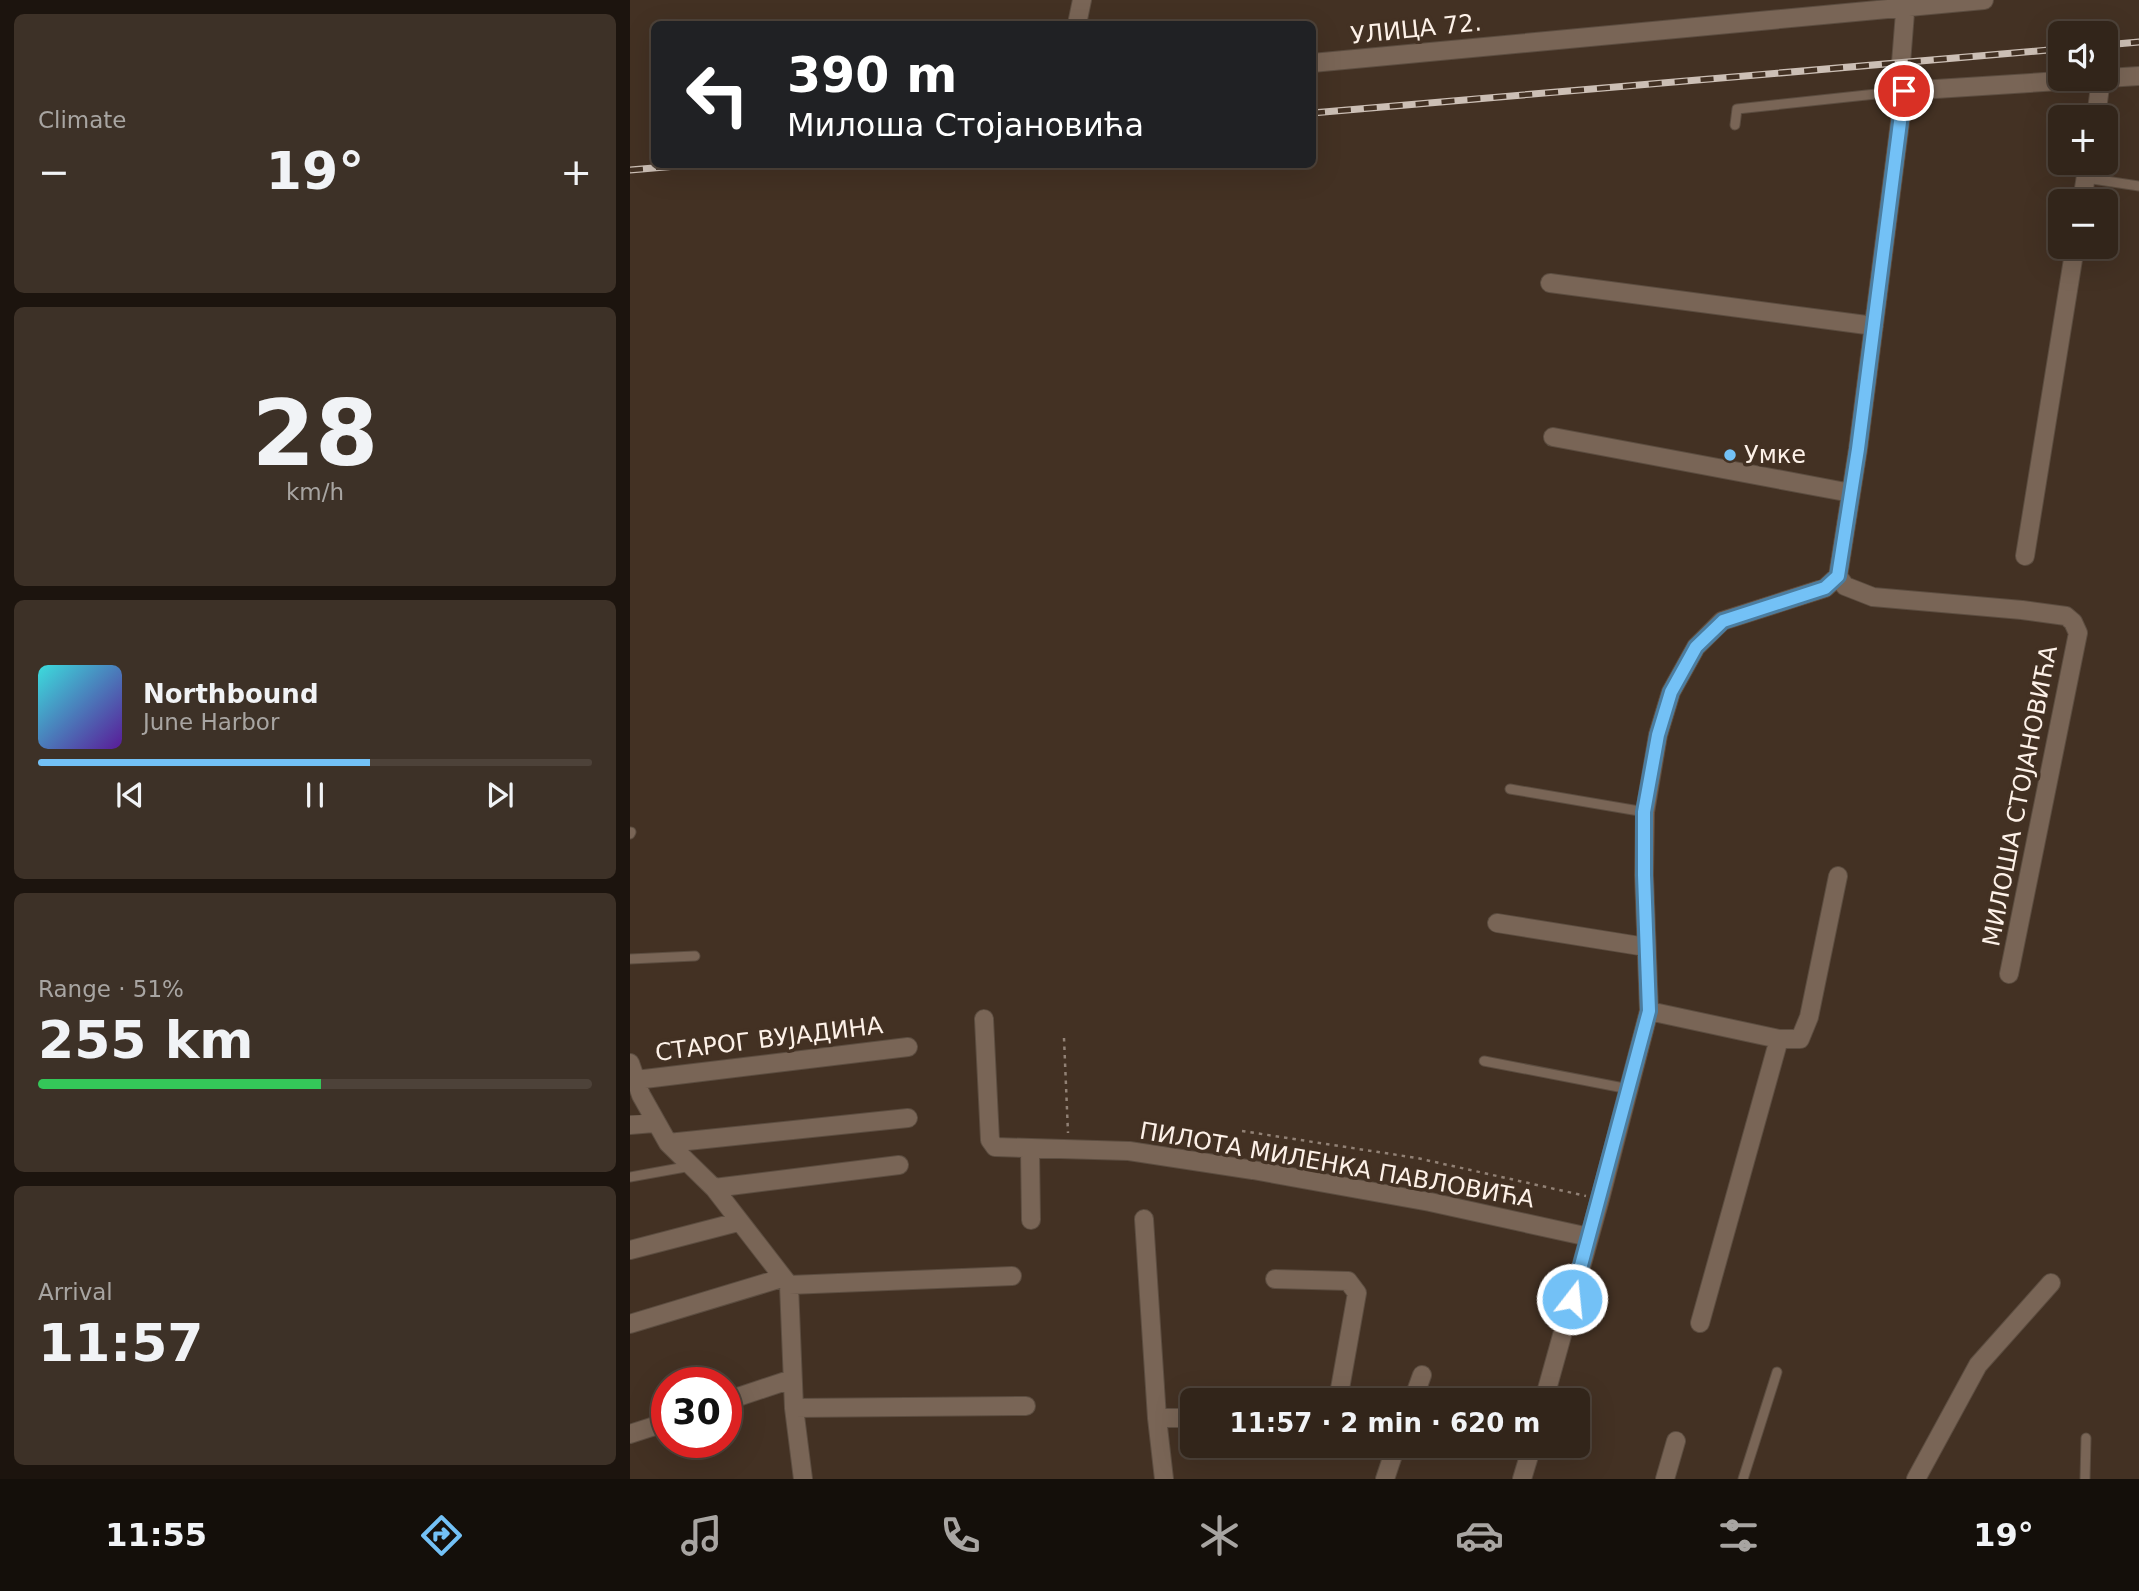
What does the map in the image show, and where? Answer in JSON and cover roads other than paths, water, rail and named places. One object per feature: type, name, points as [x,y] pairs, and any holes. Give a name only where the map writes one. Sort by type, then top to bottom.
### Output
[{"type":"street","points":[[1078,21],[1082,0]]},
{"type":"street","name":"УЛИЦА 72.","points":[[1316,63],[1905,3],[1984,0]]},
{"type":"street","points":[[1547,1388],[1649,1011],[1644,812],[1658,735],[1671,692],[1696,647],[1723,621],[1825,588],[1838,576],[1904,91],[1901,63],[1905,3]]},
{"type":"street","points":[[2118,78],[2139,76]]},
{"type":"street","points":[[1904,91],[2048,82]]},
{"type":"street","points":[[2025,556],[2073,259]]},
{"type":"street","points":[[1550,283],[1874,326]]},
{"type":"street","points":[[1553,438],[1851,493]]},
{"type":"street","name":"МИЛОША СТОЈАНОВИЋА","points":[[1838,576],[1845,586],[1873,597],[2066,616],[2073,622],[2078,633],[2009,974]]},
{"type":"street","points":[[1649,1011],[1779,1039],[1800,1039],[1809,1017],[1838,877]]},
{"type":"street","points":[[1497,923],[1646,947]]},
{"type":"street","name":"ПИЛОТА МИЛЕНКА ПАВЛОВИЋА","points":[[984,1019],[990,1140],[995,1147],[1129,1151],[1430,1202],[1589,1237]]},
{"type":"street","points":[[1700,1323],[1779,1039]]},
{"type":"street","name":"СТАРОГ ВУЈАДИНА","points":[[633,1071],[908,1047]]},
{"type":"street","points":[[633,1071],[654,1123],[668,1143],[714,1188],[785,1281],[794,1408],[803,1479]]},
{"type":"street","points":[[668,1143],[908,1118]]},
{"type":"street","points":[[630,1125],[654,1123]]},
{"type":"street","points":[[1030,1150],[1031,1220]]},
{"type":"street","points":[[714,1188],[899,1165]]},
{"type":"street","points":[[1144,1219],[1157,1418],[1164,1479]]},
{"type":"street","points":[[630,1250],[738,1222]]},
{"type":"street","points":[[630,1324],[785,1281],[1012,1276]]},
{"type":"street","points":[[1275,1279],[1348,1281],[1357,1293],[1340,1388]]},
{"type":"street","points":[[1916,1479],[1978,1365],[2051,1283]]},
{"type":"street","points":[[1418,1388],[1422,1376]]},
{"type":"street","points":[[742,1396],[792,1379]]},
{"type":"street","points":[[794,1408],[1026,1406]]},
{"type":"street","points":[[1157,1418],[1180,1418]]},
{"type":"street","points":[[630,1434],[651,1427]]},
{"type":"street","points":[[1665,1479],[1676,1441]]},
{"type":"street","points":[[1385,1479],[1392,1458]]},
{"type":"street","points":[[1522,1479],[1528,1458]]},
{"type":"lane","points":[[1735,125],[1737,109],[1904,91]]},
{"type":"lane","points":[[2103,175],[2139,186]]},
{"type":"lane","points":[[1510,789],[1644,812]]},
{"type":"lane","points":[[630,959],[695,956]]},
{"type":"lane","points":[[1484,1061],[1629,1089]]},
{"type":"lane","points":[[630,1177],[691,1166]]},
{"type":"lane","points":[[1743,1479],[1777,1372]]},
{"type":"lane","points":[[2085,1479],[2086,1438]]},
{"type":"railway","points":[[2118,44],[2139,42]]},
{"type":"railway","points":[[1316,113],[2048,50]]},
{"type":"railway","points":[[630,170],[653,168]]},
{"type":"place","name":"Умке","points":[[1730,455]]}]
